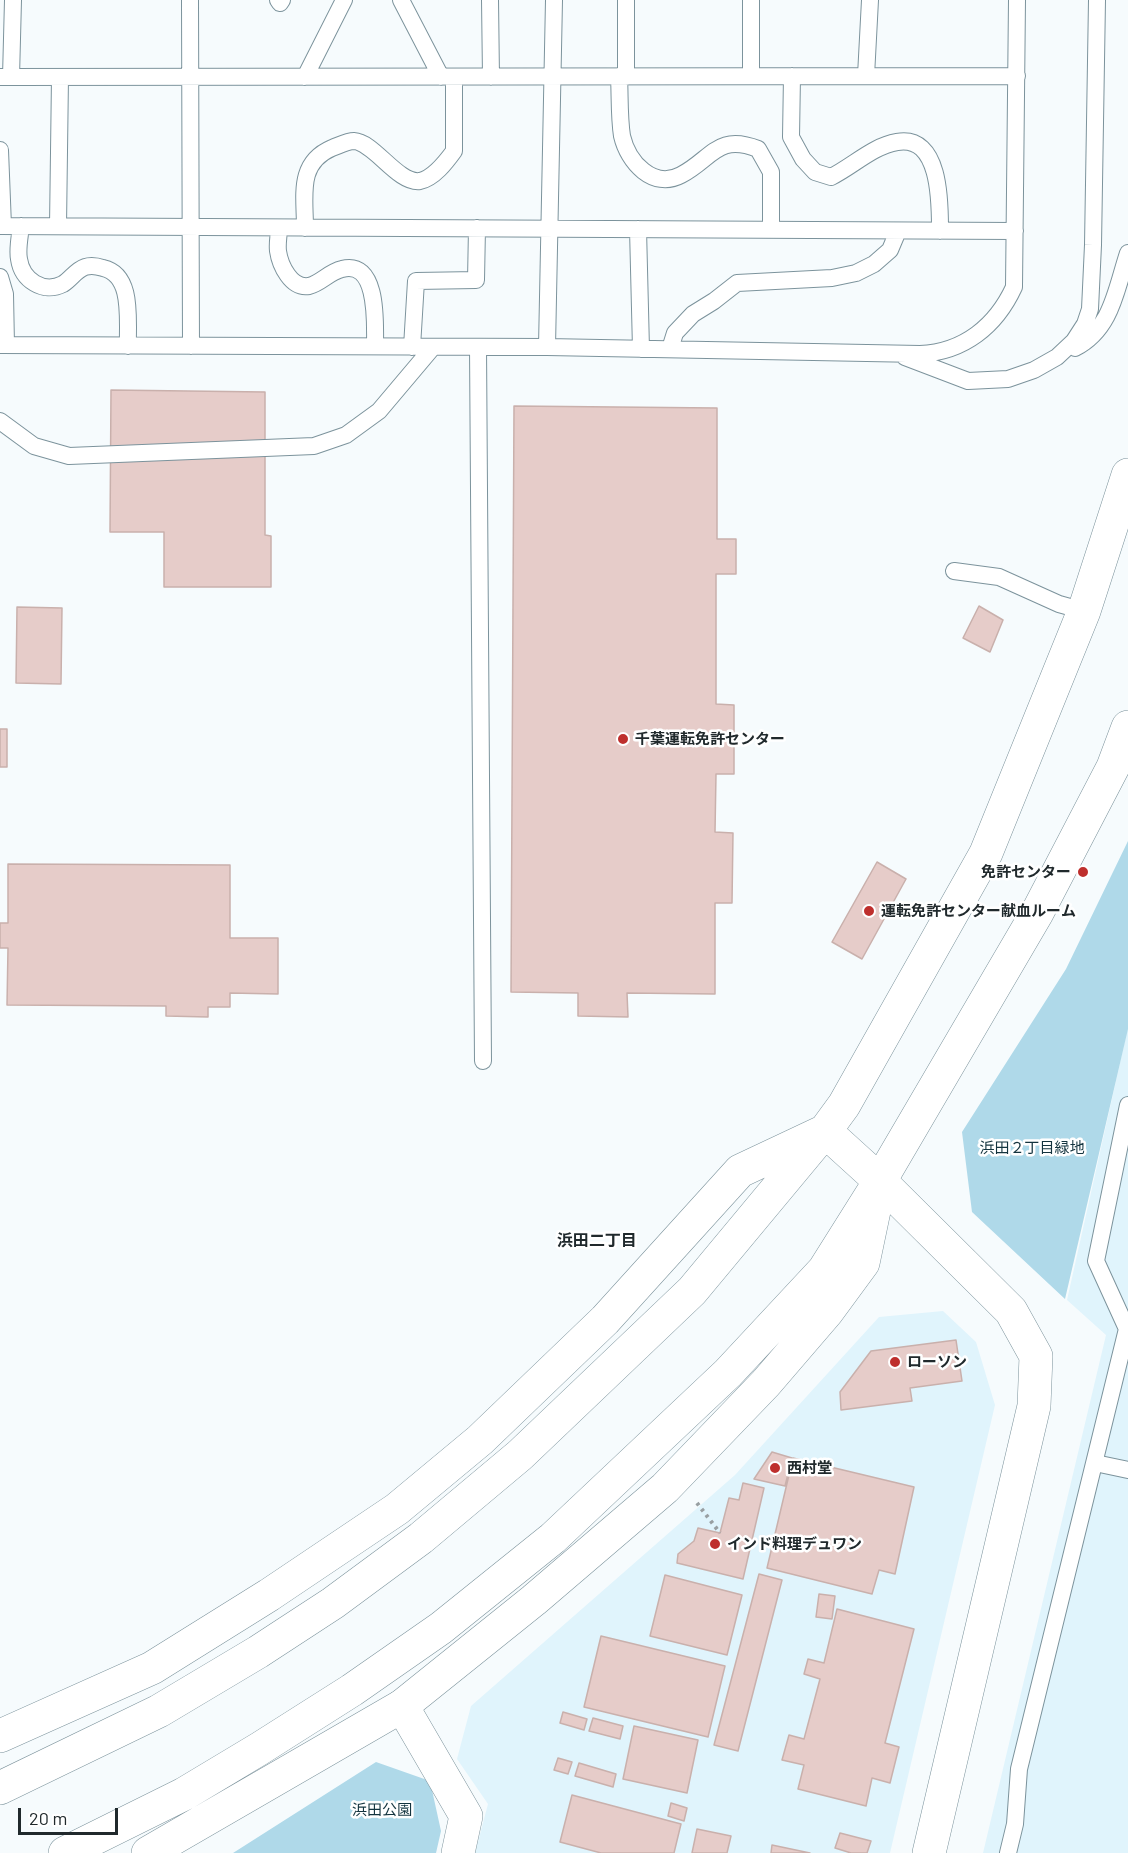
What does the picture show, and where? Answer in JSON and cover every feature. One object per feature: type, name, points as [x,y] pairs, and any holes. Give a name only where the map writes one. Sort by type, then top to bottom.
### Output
[{"type":"street","points":[[0,1788],[159,1711],[258,1652],[333,1603],[421,1538],[520,1455],[692,1291],[844,1105],[986,853],[1084,611],[1128,475]]},
{"type":"street","points":[[65,1853],[184,1794],[352,1690],[441,1628],[553,1538],[728,1373],[824,1270],[880,1181],[1037,912],[1113,767],[1128,727]]},
{"type":"street","points":[[825,1131],[880,1181],[1011,1311],[1036,1356],[1034,1406],[929,1853]]},
{"type":"street","points":[[0,1736],[152,1668],[270,1595],[397,1509],[480,1440],[605,1320],[740,1172],[825,1131]]},
{"type":"street","points":[[148,1853],[402,1706],[534,1600],[665,1488],[766,1383],[827,1312],[863,1263],[880,1181]]},
{"type":"street","points":[[402,1706],[466,1816],[458,1853]]},
{"type":"lane","points":[[13,0],[5,77],[1017,76]]},
{"type":"lane","points":[[190,0],[191,346]]},
{"type":"lane","points":[[305,77],[344,0]]},
{"type":"lane","points":[[305,228],[305,177],[310,165],[318,155],[353,141],[362,144],[410,180],[420,181],[432,175],[454,151],[447,77],[401,0]]},
{"type":"lane","points":[[490,0],[491,77]]},
{"type":"lane","points":[[548,347],[555,0]]},
{"type":"lane","points":[[626,0],[622,138],[636,164],[648,177],[664,179],[680,176],[714,150],[731,144],[746,144],[758,149],[771,172],[771,230]]},
{"type":"lane","points":[[751,0],[751,76]]},
{"type":"lane","points":[[866,76],[870,0]]},
{"type":"lane","points":[[0,277],[5,294],[3,345],[548,347],[933,353],[980,334],[993,322],[1014,287],[1017,0]]},
{"type":"lane","points":[[1057,357],[1074,341],[1085,324],[1090,309],[1096,0]]},
{"type":"lane","points":[[792,76],[791,137],[815,172],[831,177],[844,171],[861,158],[883,148],[897,142],[912,142],[925,153],[932,164],[940,198],[940,231]]},
{"type":"lane","points":[[58,226],[60,77]]},
{"type":"lane","points":[[0,150],[1,226],[1015,231]]},
{"type":"lane","points":[[21,226],[19,258],[30,280],[41,288],[53,288],[64,283],[87,266],[110,270],[120,280],[126,292],[128,346]]},
{"type":"lane","points":[[279,228],[278,250],[281,263],[294,282],[302,286],[310,286],[332,272],[351,267],[358,270],[370,284],[373,298],[375,346]]},
{"type":"lane","points":[[412,346],[416,281],[476,280],[477,228]]},
{"type":"lane","points":[[638,230],[641,349]]},
{"type":"lane","points":[[670,350],[675,333],[693,314],[737,283],[832,278],[856,273],[874,264],[890,250],[898,231]]},
{"type":"lane","points":[[896,353],[968,381],[1008,379],[1034,370],[1080,345],[1104,321],[1112,308],[1128,253]]},
{"type":"lane","points":[[0,421],[34,446],[69,456],[314,446],[346,435],[379,411],[433,347]]},
{"type":"lane","points":[[477,347],[483,1061]]},
{"type":"lane","points":[[954,571],[999,577],[1059,604],[1084,611]]},
{"type":"lane","points":[[1008,1853],[1015,1824],[1019,1769],[1127,1329],[1096,1261],[1128,1105]]},
{"type":"lane","points":[[1095,1463],[1128,1470]]},
{"type":"path","points":[[694,1498],[720,1533]]},
{"type":"shaded area","points":[[1128,1027],[1128,1853],[983,1853],[1106,1335],[1067,1300]]},
{"type":"shaded area","points":[[943,1311],[976,1342],[995,1405],[890,1853],[475,1853],[488,1804],[457,1759],[471,1706],[735,1475],[879,1317]]},
{"type":"green space","name":"浜田２丁目緑地","points":[[1128,841],[1128,1029],[1065,1299],[972,1212],[962,1132],[1066,969]]},
{"type":"green space","name":"浜田公園","points":[[376,1762],[430,1781],[441,1831],[436,1853],[233,1853]]},
{"type":"building","points":[[111,390],[265,392],[265,535],[271,536],[271,587],[164,587],[164,532],[110,532]]},
{"type":"building","name":"千葉運転免許センター","points":[[514,406],[717,408],[717,539],[736,539],[736,574],[716,574],[716,704],[734,705],[734,774],[716,774],[715,832],[733,833],[732,903],[715,903],[715,994],[627,993],[628,1017],[578,1016],[578,993],[511,992]]},
{"type":"building","points":[[979,606],[1003,620],[990,652],[963,638]]},
{"type":"building","points":[[17,607],[62,608],[61,684],[16,683]]},
{"type":"building","points":[[0,729],[7,729],[7,767],[0,767]]},
{"type":"building","name":"運転免許センター献血ルーム","points":[[877,862],[906,879],[862,959],[832,942]]},
{"type":"building","points":[[8,864],[230,865],[230,938],[278,938],[278,994],[230,993],[230,1007],[208,1007],[208,1017],[166,1016],[166,1006],[7,1005],[8,948],[0,948],[0,923],[8,923]]},
{"type":"building","points":[[956,1340],[962,1381],[910,1388],[912,1401],[841,1410],[840,1392],[871,1351]]},
{"type":"building","name":"西村堂","points":[[772,1452],[792,1458],[785,1486],[754,1479]]},
{"type":"building","points":[[793,1458],[914,1487],[895,1574],[879,1570],[872,1594],[767,1568]]},
{"type":"building","points":[[743,1483],[764,1488],[743,1579],[677,1563],[678,1554],[694,1541],[698,1528],[720,1533],[729,1498],[739,1500]]},
{"type":"building","points":[[759,1574],[782,1580],[738,1751],[714,1745]]},
{"type":"building","points":[[665,1575],[742,1595],[727,1655],[650,1636]]},
{"type":"building","points":[[819,1594],[835,1596],[832,1619],[816,1617]]},
{"type":"building","points":[[837,1609],[914,1629],[885,1743],[899,1747],[890,1783],[872,1778],[866,1806],[798,1789],[804,1765],[782,1760],[789,1735],[804,1739],[820,1679],[804,1674],[808,1659],[824,1663]]},
{"type":"building","points":[[601,1636],[725,1666],[708,1737],[584,1707]]},
{"type":"building","points":[[563,1712],[587,1719],[584,1730],[560,1723]]},
{"type":"building","points":[[593,1718],[623,1726],[620,1739],[589,1731]]},
{"type":"building","points":[[634,1726],[698,1740],[687,1793],[623,1779]]},
{"type":"building","points":[[558,1758],[572,1762],[568,1774],[554,1770]]},
{"type":"building","points":[[579,1763],[616,1774],[613,1787],[575,1776]]},
{"type":"building","points":[[572,1795],[681,1824],[674,1853],[601,1853],[560,1842]]},
{"type":"building","points":[[671,1803],[687,1808],[684,1821],[668,1816]]},
{"type":"building","points":[[697,1829],[731,1836],[727,1853],[692,1853]]},
{"type":"building","points":[[840,1833],[871,1841],[867,1853],[851,1853],[835,1848]]},
{"type":"building","points":[[772,1845],[810,1853],[771,1853]]},
{"type":"place","name":"千葉運転免許センター","points":[[623,739]]},
{"type":"place","name":"免許センター","points":[[1083,872]]},
{"type":"place","name":"運転免許センター献血ルーム","points":[[869,911]]},
{"type":"place","name":"ローソン","points":[[895,1362]]},
{"type":"place","name":"西村堂","points":[[775,1468]]},
{"type":"place","name":"インド料理デュワン","points":[[715,1544]]},
{"type":"district","name":"浜田二丁目","points":[[597,1241]]}]
